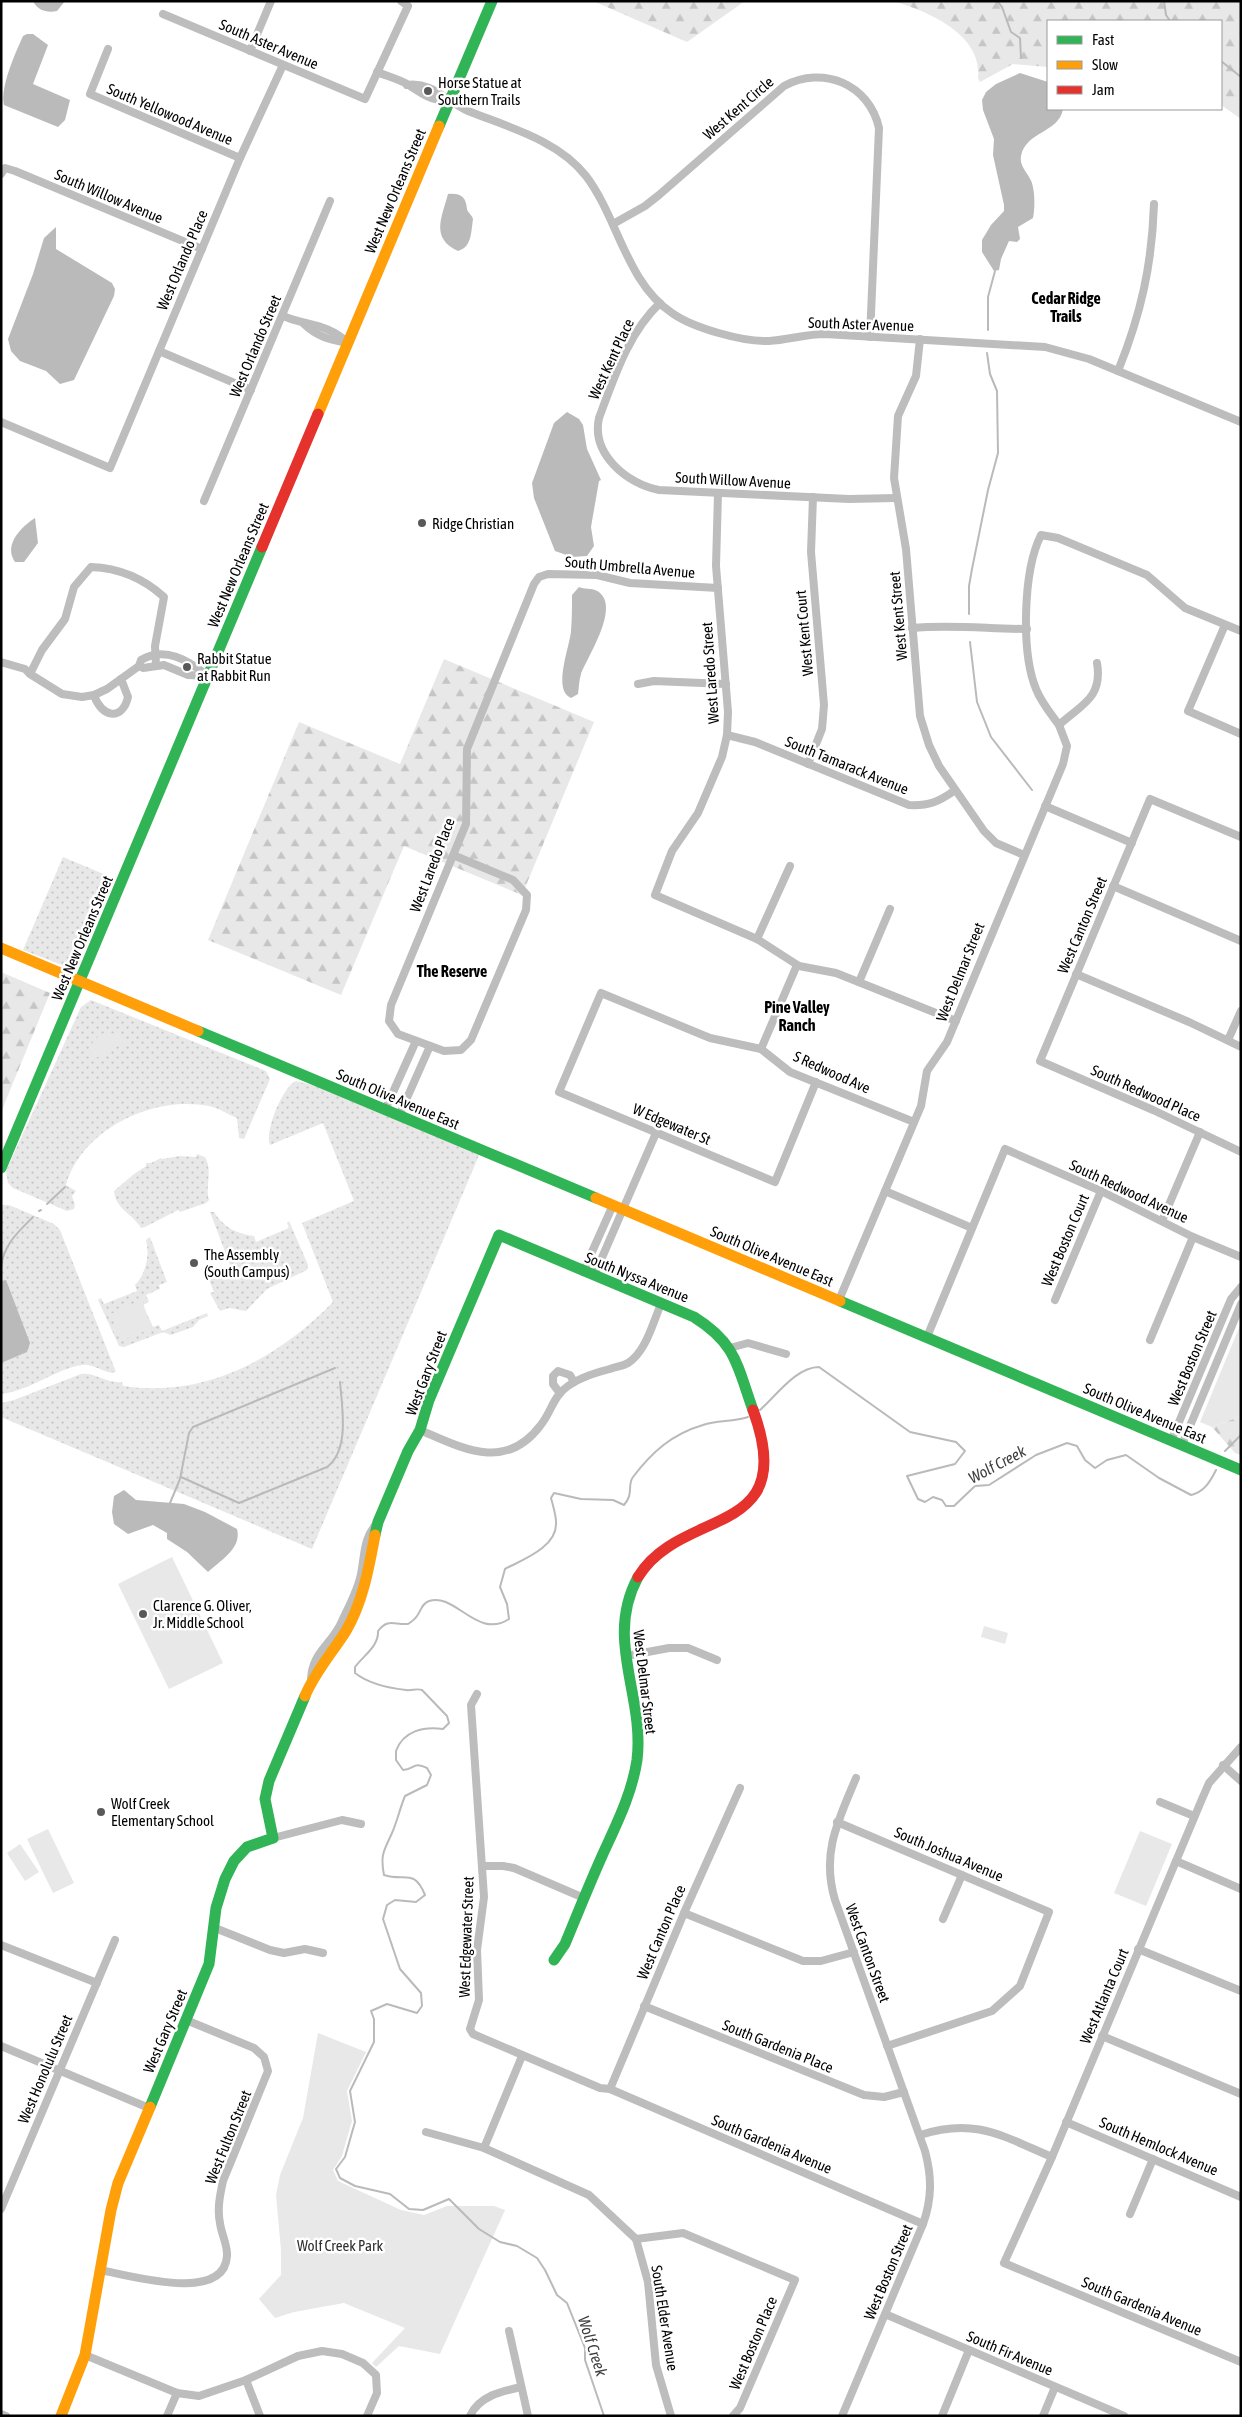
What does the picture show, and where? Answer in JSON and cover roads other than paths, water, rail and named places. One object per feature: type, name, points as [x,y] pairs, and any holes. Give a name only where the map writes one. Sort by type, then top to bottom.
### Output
[{"type":"street","points":[[250,51],[271,1]]},
{"type":"street","name":"West New Orleans Street","points":[[1,1168],[492,1]]},
{"type":"street","points":[[378,72],[405,4]]},
{"type":"street","name":"South Aster Avenue","points":[[163,14],[365,99],[378,72],[407,85],[417,84],[432,88],[449,102],[542,142],[564,155],[586,176],[643,283],[660,303],[689,322],[755,340],[780,340],[810,334],[1045,347],[1076,355],[1118,371],[1241,422]]},
{"type":"street","name":"South Yellowood Avenue","points":[[108,49],[90,94],[240,158]]},
{"type":"street","name":"West Orlando Place","points":[[1,422],[110,468],[240,158],[283,65]]},
{"type":"street","name":"West Kent Circle","points":[[613,224],[659,195],[784,86],[809,77],[826,77],[843,82],[865,99],[875,116],[879,128],[870,337]]},
{"type":"street","name":"South Willow Avenue","points":[[3,171],[202,249]]},
{"type":"street","name":"West Orlando Street","points":[[204,501],[330,201]]},
{"type":"street","points":[[1118,371],[1135,327],[1146,286],[1152,242],[1154,204]]},
{"type":"street","name":"West Kent Place","points":[[597,432],[602,411],[635,332],[645,318],[660,303]]},
{"type":"street","points":[[282,316],[304,324],[317,324],[338,333],[348,343]]},
{"type":"street","name":"West Kent Street","points":[[920,339],[916,376],[902,404],[897,422],[894,478],[906,549],[918,701],[922,726],[934,757],[954,791],[992,840],[1024,855]]},
{"type":"street","points":[[159,351],[251,390]]},
{"type":"street","name":"South Willow Avenue","points":[[597,432],[600,448],[606,458],[627,475],[648,488],[870,500],[896,498]]},
{"type":"street","name":"West Laredo Street","points":[[718,493],[716,555],[728,734],[722,757],[698,813],[672,851],[655,895],[758,939]]},
{"type":"street","name":"West Kent Court","points":[[808,764],[822,728],[824,704],[811,552],[814,497]]},
{"type":"street","points":[[1097,663],[1098,682],[1092,695],[1083,707],[1059,724],[1042,701],[1032,678],[1027,629],[1029,580],[1037,543],[1041,535],[1058,538],[1147,575],[1185,608],[1241,631]]},
{"type":"street","points":[[30,674],[42,650],[65,619],[74,587],[91,567],[115,569],[147,584],[164,597],[156,665]]},
{"type":"street","name":"South Umbrella Avenue","points":[[539,577],[548,574],[597,575],[630,583],[718,588]]},
{"type":"street","name":"West Laredo Place","points":[[416,1041],[398,1034],[389,1021],[391,1005],[466,824],[467,749],[539,577]]},
{"type":"street","points":[[1225,624],[1188,711],[1241,734]]},
{"type":"street","points":[[912,628],[944,626],[988,630],[1027,629]]},
{"type":"street","points":[[1,662],[25,669],[62,694],[76,696],[94,695],[139,666],[141,660],[156,654],[165,654],[193,664],[208,676]]},
{"type":"street","points":[[178,670],[183,660]]},
{"type":"street","points":[[139,666],[143,668],[156,665],[178,670],[188,675],[208,676]]},
{"type":"street","points":[[94,695],[99,707],[106,713],[112,714],[120,711],[128,697],[127,690],[121,679]]},
{"type":"street","points":[[638,684],[654,681],[726,684]]},
{"type":"street","name":"West Delmar Street","points":[[839,1300],[921,1106],[927,1071],[947,1042],[956,1022],[1066,752],[1064,735],[1059,724]]},
{"type":"street","name":"South Tamarack Avenue","points":[[728,734],[755,742],[909,805],[926,806],[935,804],[954,791]]},
{"type":"street","name":"West Canton Street","points":[[1040,1061],[1150,799],[1241,837]]},
{"type":"street","points":[[1045,806],[1132,843]]},
{"type":"street","points":[[386,1110],[416,1041],[444,1051],[461,1050],[470,1040],[526,910],[527,895],[513,880],[453,855]]},
{"type":"street","points":[[790,866],[758,939],[797,965],[836,973],[956,1022]]},
{"type":"street","points":[[1113,886],[1241,941]]},
{"type":"street","points":[[859,982],[890,909]]},
{"type":"street","points":[[1,948],[80,982]]},
{"type":"street","points":[[761,1049],[797,965]]},
{"type":"street","points":[[1076,974],[1241,1047]]},
{"type":"street","name":"South Olive Avenue East","points":[[80,982],[1241,1470]]},
{"type":"street","name":"S Redwood Ave","points":[[601,993],[710,1038],[761,1049],[790,1072],[914,1122]]},
{"type":"street","name":"W Edgewater St","points":[[601,993],[559,1092],[656,1133],[775,1182],[816,1082]]},
{"type":"street","points":[[1228,1040],[1241,1011]]},
{"type":"street","points":[[399,1116],[430,1046]]},
{"type":"street","name":"South Redwood Place","points":[[1040,1061],[1241,1152]]},
{"type":"street","points":[[1162,1221],[1200,1132]]},
{"type":"street","points":[[589,1274],[618,1208],[656,1133]]},
{"type":"street","name":"South Redwood Avenue","points":[[972,1228],[1004,1149],[1101,1191],[1241,1257]]},
{"type":"street","points":[[885,1190],[972,1228],[927,1337]]},
{"type":"street","name":"West Boston Court","points":[[1055,1300],[1101,1191]]},
{"type":"street","points":[[589,1274],[618,1208]]},
{"type":"street","name":"South Nyssa Avenue","points":[[499,1235],[711,1327],[726,1340],[742,1372]]},
{"type":"street","name":"West Gary Street","points":[[61,2416],[85,2355],[118,2183],[212,1955],[219,1894],[233,1863],[248,1846],[273,1838],[266,1807],[266,1791],[310,1681],[347,1629],[365,1585],[378,1522],[408,1451],[420,1430],[429,1400],[499,1235]]},
{"type":"street","points":[[1150,1340],[1193,1236]]},
{"type":"street","name":"West Boston Street","points":[[1176,1443],[1232,1299],[1241,1287]]},
{"type":"street","points":[[420,1430],[471,1452],[492,1453],[511,1449],[528,1440],[541,1425],[559,1392],[581,1378],[628,1364],[639,1352],[661,1304]]},
{"type":"street","name":"West Boston Street","points":[[1176,1443],[1241,1304]]},
{"type":"street","points":[[730,1348],[748,1343],[786,1354]]},
{"type":"street","points":[[559,1392],[553,1384],[553,1376],[558,1372],[570,1375],[571,1384]]},
{"type":"street","name":"West Delmar Street","points":[[554,1960],[564,1944],[624,1804],[637,1758],[637,1719],[623,1638],[624,1614],[636,1581],[645,1566],[665,1550],[737,1513],[754,1496],[760,1484],[764,1471],[763,1442],[742,1372]]},
{"type":"street","points":[[626,1656],[669,1648],[688,1648],[717,1660]]},
{"type":"street","name":"West Edgewater Street","points":[[477,1694],[471,1705],[482,1866],[483,1912],[477,1950],[478,2000],[470,2029],[479,2038],[600,2088],[610,2089]]},
{"type":"street","name":"West Atlanta Court","points":[[1004,2263],[1052,2157],[1209,1783],[1241,1747]]},
{"type":"street","points":[[1223,1765],[1241,1780]]},
{"type":"street","name":"West Canton Street","points":[[856,1778],[837,1822],[829,1858],[830,1880],[835,1900],[920,2135]]},
{"type":"street","name":"West Canton Place","points":[[610,2089],[684,1913],[740,1788]]},
{"type":"street","points":[[1160,1802],[1194,1816]]},
{"type":"street","points":[[273,1838],[342,1820],[361,1824]]},
{"type":"street","name":"South Joshua Avenue","points":[[837,1822],[1049,1912],[1020,1986],[992,2011],[887,2046]]},
{"type":"street","points":[[1176,1861],[1241,1889]]},
{"type":"street","points":[[482,1866],[514,1868],[584,1898]]},
{"type":"street","points":[[943,1919],[962,1875]]},
{"type":"street","points":[[684,1913],[804,1961],[821,1961],[854,1952]]},
{"type":"street","points":[[215,1928],[270,1950],[284,1953],[304,1949],[323,1954]]},
{"type":"street","name":"West Honolulu Street","points":[[1,2209],[115,1940]]},
{"type":"street","points":[[1,1945],[97,1983]]},
{"type":"street","points":[[1138,1949],[1241,1991]]},
{"type":"street","name":"South Gardenia Place","points":[[644,2006],[864,2095],[884,2097],[904,2092]]},
{"type":"street","name":"West Fulton Street","points":[[100,2270],[179,2284],[198,2284],[215,2278],[224,2268],[228,2256],[219,2222],[219,2198],[223,2181],[267,2078],[267,2063],[264,2057],[254,2048],[186,2020]]},
{"type":"street","points":[[1102,2036],[1241,2094]]},
{"type":"street","points":[[1,2046],[149,2108]]},
{"type":"street","points":[[484,2148],[522,2056]]},
{"type":"street","name":"South Gardenia Avenue","points":[[610,2089],[923,2224]]},
{"type":"street","name":"South Hemlock Avenue","points":[[1066,2122],[1241,2197]]},
{"type":"street","points":[[920,2135],[945,2128],[972,2127],[1001,2136],[1052,2157]]},
{"type":"street","points":[[426,2132],[484,2148],[589,2195],[636,2239]]},
{"type":"street","name":"West Boston Street","points":[[842,2416],[923,2224],[930,2202],[929,2166],[920,2135]]},
{"type":"street","points":[[1130,2214],[1153,2159]]},
{"type":"street","name":"West Boston Place","points":[[636,2239],[683,2233],[795,2280],[740,2408],[732,2416]]},
{"type":"street","name":"South Elder Avenue","points":[[636,2239],[648,2282],[656,2365],[671,2416]]},
{"type":"street","name":"South Gardenia Avenue","points":[[1004,2263],[1241,2362]]},
{"type":"street","name":"South Fir Avenue","points":[[885,2314],[1124,2416]]},
{"type":"street","points":[[509,2331],[528,2416]]},
{"type":"street","points":[[942,2416],[969,2350]]},
{"type":"street","points":[[85,2355],[177,2394],[199,2396],[246,2380],[298,2356],[322,2351],[342,2354],[370,2367],[378,2383],[367,2416]]},
{"type":"street","points":[[246,2380],[260,2416]]},
{"type":"street","points":[[470,2416],[472,2411],[495,2392],[521,2387]]},
{"type":"street","points":[[1043,2416],[1055,2387]]},
{"type":"street","points":[[167,2416],[177,2394]]},
{"type":"street","points":[[1,2414],[6,2416]]},
{"type":"waterway","points":[[997,1],[1002,7],[1011,32],[1020,38],[1021,58]]},
{"type":"waterway","points":[[1164,1],[1166,15],[1169,20]]},
{"type":"waterway","points":[[1222,62],[1241,77]]},
{"type":"waterway","points":[[988,330],[988,297],[995,271]]},
{"type":"waterway","points":[[969,614],[969,586],[972,569],[988,490],[998,453],[997,391],[990,374],[987,353]]},
{"type":"waterway","points":[[970,642],[977,702],[991,737],[1032,790]]},
{"type":"waterway","points":[[47,1204],[65,1187]]},
{"type":"waterway","points":[[1,1268],[8,1246],[33,1217]]},
{"type":"waterway","name":"Wolf Creek","points":[[760,1410],[794,1377],[811,1368],[819,1367],[910,1432],[956,1442],[965,1451],[955,1464],[907,1476],[918,1499],[925,1502],[933,1497],[942,1500],[946,1506],[954,1506],[975,1486],[989,1485],[1036,1455],[1067,1443],[1077,1446],[1085,1460],[1095,1468],[1107,1460],[1126,1455],[1159,1478],[1191,1495],[1200,1492],[1216,1470]]},
{"type":"waterway","points":[[170,1503],[180,1479],[189,1433],[193,1427],[335,1368]]},
{"type":"waterway","points":[[181,1477],[239,1503],[327,1467],[339,1450],[342,1439],[343,1415],[340,1382]]},
{"type":"waterway","name":"Wolf Creek","points":[[604,2416],[585,2360],[585,2348],[567,2303],[557,2295],[537,2258],[517,2246],[500,2242],[479,2229],[449,2199],[423,2210],[409,2209],[390,2194],[355,2186],[340,2178],[336,2169],[345,2157],[355,2122],[350,2091],[374,2042],[374,2019],[371,2011],[387,2004],[417,2013],[422,2006],[421,1993],[400,1969],[383,1919],[387,1905],[395,1900],[416,1902],[425,1895],[417,1881],[413,1879],[384,1875],[382,1862],[405,1796],[427,1785],[431,1775],[427,1768],[419,1765],[403,1770],[396,1760],[396,1751],[399,1744],[409,1734],[422,1729],[443,1729],[449,1723],[447,1716],[422,1690],[399,1689],[373,1683],[355,1673],[355,1667],[374,1646],[378,1631],[382,1627],[388,1623],[408,1624],[416,1617],[424,1604],[429,1601],[439,1600],[448,1603],[476,1620],[487,1624],[497,1624],[509,1619],[507,1604],[500,1587],[505,1569],[538,1552],[551,1539],[555,1531],[556,1522],[551,1498],[554,1493],[581,1499],[613,1500],[624,1505],[629,1497],[630,1483],[633,1477],[655,1452],[672,1439],[703,1425],[748,1417]]},
{"type":"waterway","name":"Wolf Creek","points":[[1225,1451],[1241,1435]]},
{"type":"place","name":"Horse Statue at Southern Trails","points":[[428,91]]},
{"type":"place","name":"Ridge Christian","points":[[422,523]]},
{"type":"place","name":"Rabbit Statue at Rabbit Run","points":[[187,667]]},
{"type":"place","name":"The Assembly (South Campus)","points":[[194,1263]]},
{"type":"place","name":"Clarence G. Oliver, Jr. Middle School","points":[[143,1614]]},
{"type":"place","name":"Wolf Creek Elementary School","points":[[101,1812]]},
{"type":"district","name":"Cedar Ridge Trails","points":[[1066,307]]},
{"type":"district","name":"The Reserve","points":[[452,971]]},
{"type":"district","name":"Pine Valley Ranch","points":[[797,1016]]},
{"type":"park label","name":"Wolf Creek Park","points":[[340,2245]]}]
